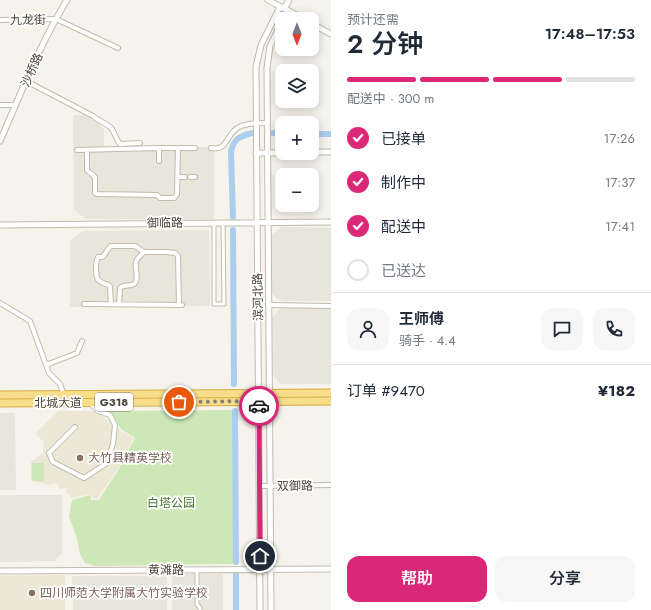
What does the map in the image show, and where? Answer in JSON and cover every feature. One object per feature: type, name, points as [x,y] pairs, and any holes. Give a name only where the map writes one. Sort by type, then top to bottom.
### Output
[{"type":"highway","name":"北城大道","points":[[0,395],[331,393]]},
{"type":"highway","name":"北城大道","points":[[0,403],[331,401]]},
{"type":"street","name":"沙桥路","points":[[0,141],[26,81],[56,19],[68,0]]},
{"type":"street","points":[[268,0],[290,12]]},
{"type":"street","points":[[272,0],[284,9],[291,12]]},
{"type":"street","points":[[284,9],[289,0]]},
{"type":"street","name":"滨河北路","points":[[260,610],[256,67],[261,45],[284,9]]},
{"type":"street","name":"九龙街","points":[[0,20],[56,19]]},
{"type":"street","points":[[56,19],[118,48]]},
{"type":"street","points":[[319,26],[331,33]]},
{"type":"street","name":"滨河北路","points":[[271,610],[267,68],[270,46],[275,36]]},
{"type":"street","points":[[26,81],[108,125],[113,130],[120,144],[140,143]]},
{"type":"street","points":[[0,105],[16,105]]},
{"type":"street","points":[[211,148],[222,148],[231,133],[242,126],[267,124]]},
{"type":"street","points":[[159,148],[159,161]]},
{"type":"street","points":[[87,150],[87,170],[95,177],[95,193],[157,195],[160,198],[174,198],[177,194],[178,148]]},
{"type":"street","points":[[77,150],[195,148]]},
{"type":"street","points":[[319,152],[331,152]]},
{"type":"street","points":[[256,153],[275,153]]},
{"type":"street","points":[[178,177],[190,177]]},
{"type":"street","name":"御临路","points":[[0,225],[331,222]]},
{"type":"street","points":[[214,223],[214,304],[224,304],[224,223]]},
{"type":"street","points":[[84,304],[111,304],[119,304],[180,304],[178,256],[175,253],[144,252],[135,246],[112,246],[102,257],[98,257],[96,260],[97,278],[99,281],[110,287],[111,304]]},
{"type":"street","points":[[119,304],[120,288],[122,286],[136,283],[136,262],[139,256],[144,252]]},
{"type":"street","points":[[214,255],[224,255]]},
{"type":"street","points":[[0,303],[30,321],[49,373],[60,384],[64,394]]},
{"type":"street","points":[[268,305],[331,306]]},
{"type":"street","points":[[46,365],[77,353],[82,341]]},
{"type":"street","points":[[75,427],[49,453],[53,462],[84,478],[107,464],[113,444],[115,425],[110,416],[98,410],[90,402]]},
{"type":"street","name":"双御路","points":[[259,486],[331,485]]},
{"type":"street","name":"黄滩路","points":[[0,571],[331,569]]},
{"type":"street","points":[[197,570],[197,604],[200,610]]},
{"type":"shaded area","points":[[73,115],[83,115],[94,120],[104,129],[104,147],[214,147],[214,219],[86,219],[74,210]]},
{"type":"shaded area","points":[[281,227],[331,228],[331,301],[284,301],[277,299],[272,293],[272,235]]},
{"type":"shaded area","points":[[209,230],[210,306],[70,307],[70,240],[83,231]]},
{"type":"shaded area","points":[[280,308],[331,308],[331,384],[282,384],[279,383],[273,375],[272,318]]},
{"type":"shaded area","name":"大竹县精英学校","points":[[58,411],[96,411],[121,431],[134,438],[120,466],[97,499],[93,499],[91,494],[72,498],[66,492],[66,488],[59,489],[58,485],[53,483],[50,485],[31,481],[31,462],[43,453],[44,442],[35,434]]},
{"type":"shaded area","points":[[0,413],[15,413],[16,490],[0,490]]},
{"type":"shaded area","points":[[0,495],[62,495],[62,553],[55,561],[0,562]]},
{"type":"shaded area","points":[[172,574],[223,574],[223,610],[172,610]]},
{"type":"shaded area","name":"四川师范大学附属大竹实验学校","points":[[65,575],[65,610],[0,610],[0,576]]},
{"type":"shaded area","points":[[72,576],[167,576],[167,610],[73,610]]},
{"type":"green space","name":"白塔公园","points":[[233,410],[233,564],[95,566],[85,563],[80,554],[77,539],[69,516],[72,500],[90,495],[91,500],[99,500],[119,469],[135,438],[121,429],[112,416],[102,411]]},
{"type":"green space","points":[[32,463],[44,463],[44,481],[32,481]]},
{"type":"waterway","points":[[233,217],[231,152],[238,139],[252,133]]},
{"type":"waterway","points":[[319,134],[331,134]]},
{"type":"waterway","points":[[233,230],[234,384]]},
{"type":"waterway","points":[[235,411],[236,562]]},
{"type":"waterway","points":[[236,574],[236,610]]},
{"type":"way so far","points":[[179,402],[259,401],[259,406]]},
{"type":"place","name":"大竹县精英学校","points":[[80,458]]},
{"type":"place","name":"四川师范大学附属大竹实验学校","points":[[32,593]]},
{"type":"route","points":[[259,406],[260,556]]}]
